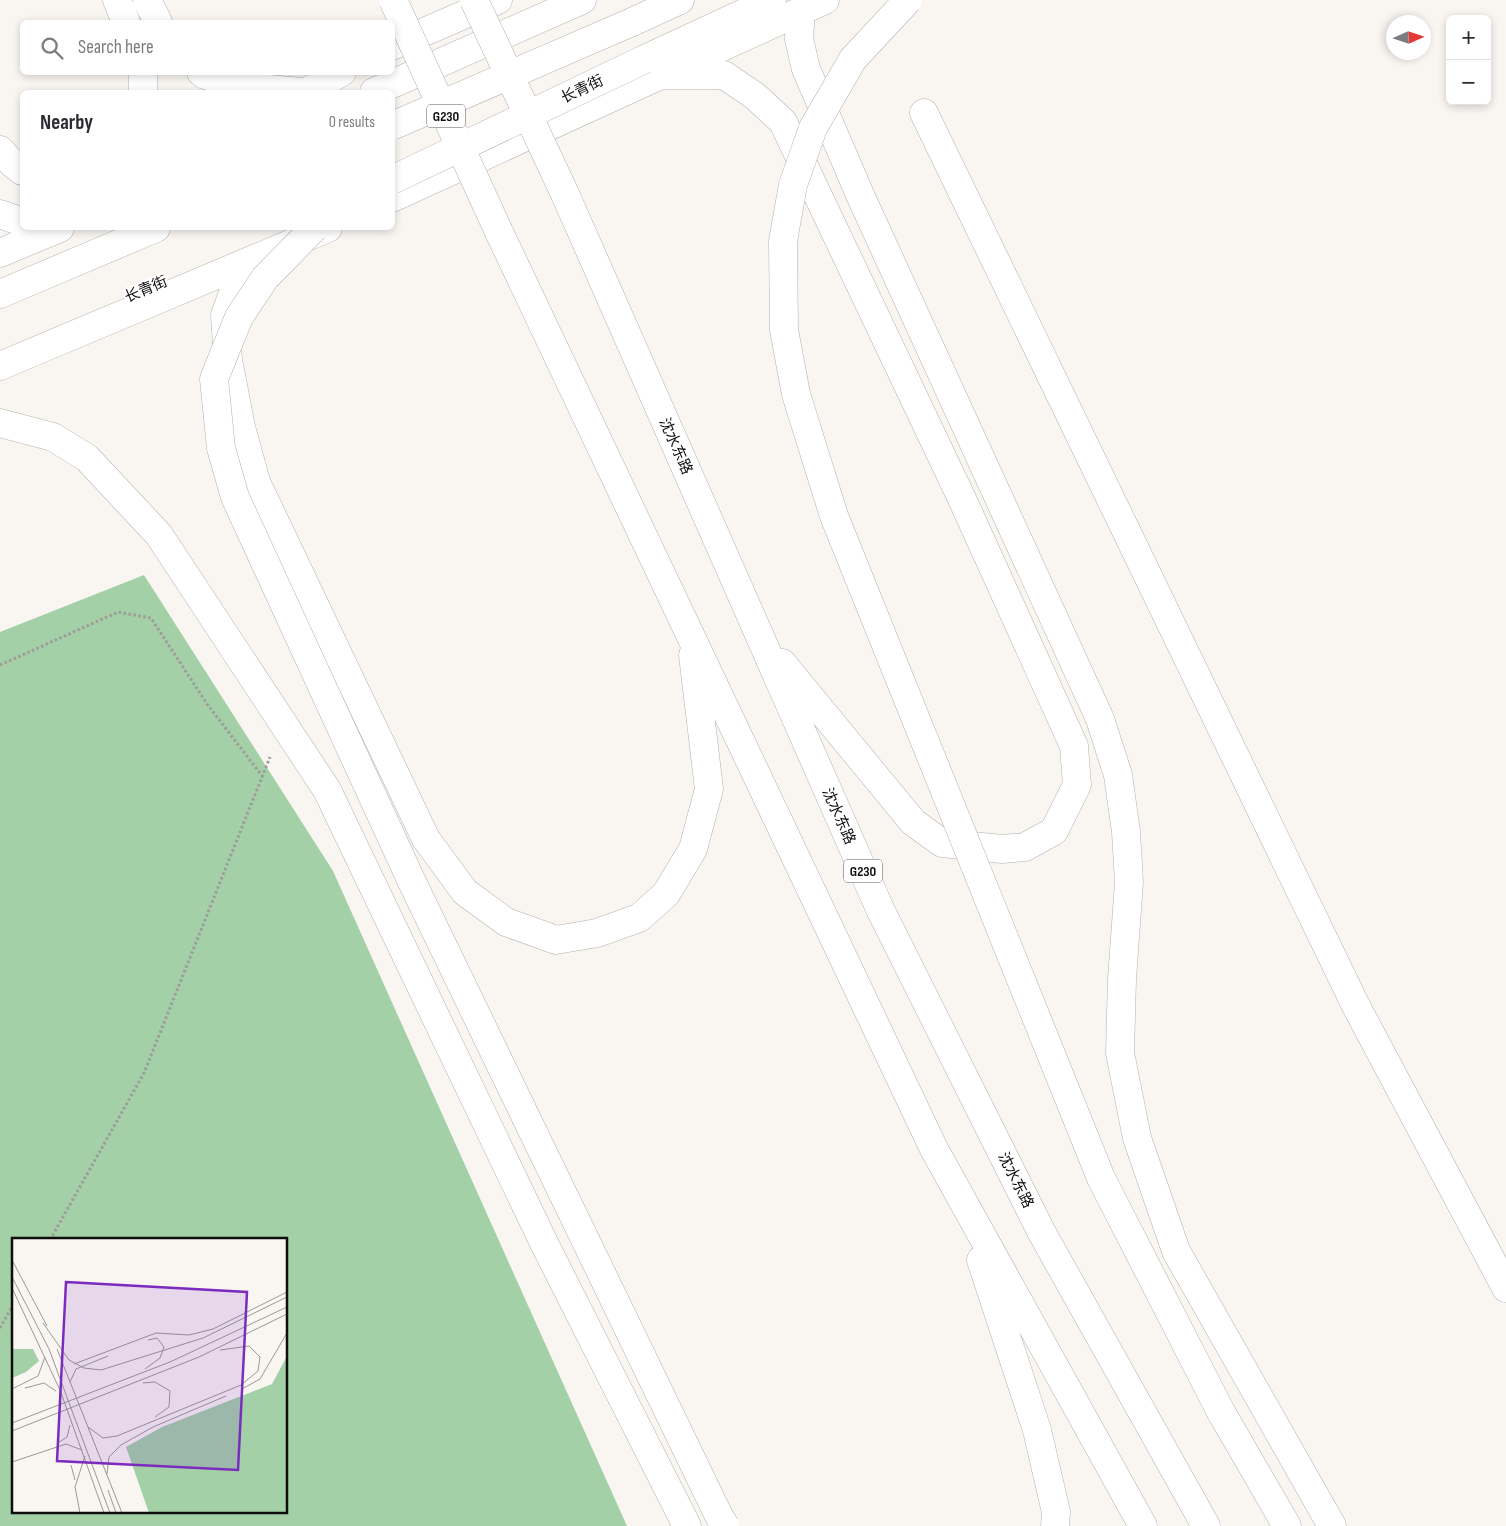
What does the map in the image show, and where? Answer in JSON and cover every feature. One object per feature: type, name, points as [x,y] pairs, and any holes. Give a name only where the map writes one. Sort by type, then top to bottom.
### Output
[{"type":"main road","points":[[118,0],[125,20]]},
{"type":"main road","points":[[147,0],[157,20]]},
{"type":"main road","name":"G230","points":[[393,0],[499,232],[934,1149],[1143,1526]]},
{"type":"main road","name":"沈水东路","points":[[474,0],[565,194],[880,909],[1042,1233],[1206,1526]]},
{"type":"main road","points":[[395,45],[498,0]]},
{"type":"main road","points":[[379,90],[582,0]]},
{"type":"main road","points":[[395,125],[680,0]]},
{"type":"main road","name":"长青街","points":[[395,179],[772,0]]},
{"type":"main road","points":[[395,197],[825,0]]},
{"type":"main road","points":[[908,0],[853,59],[813,128],[793,185],[783,241],[784,330],[796,394],[834,516],[1101,1178],[1222,1412],[1287,1526]]},
{"type":"main road","points":[[801,11],[799,39],[806,70],[873,224],[1100,719],[1118,775],[1126,832],[1129,882],[1122,979],[1120,1053],[1137,1138],[1176,1251],[1332,1526]]},
{"type":"main road","points":[[143,75],[143,90]]},
{"type":"main road","points":[[204,75],[249,88],[275,90]]},
{"type":"main road","points":[[310,90],[337,75]]},
{"type":"main road","points":[[662,75],[724,75],[755,96],[783,122],[962,500],[1074,746],[1077,785],[1054,831],[1026,847],[1010,849],[942,843],[913,822],[760,636]]},
{"type":"main road","points":[[924,113],[1356,1006],[1506,1288]]},
{"type":"main road","points":[[0,150],[20,169]]},
{"type":"main road","points":[[0,214],[20,221]]},
{"type":"main road","points":[[0,253],[47,230]]},
{"type":"main road","points":[[0,294],[151,230]]},
{"type":"main road","name":"长青街","points":[[0,350],[286,230]]},
{"type":"main road","points":[[312,230],[265,278],[239,317],[214,379],[221,448],[234,497],[412,882],[718,1516],[725,1526]]},
{"type":"main road","points":[[0,366],[323,230]]},
{"type":"main road","points":[[244,263],[226,315],[228,360],[241,427],[256,482],[426,839],[465,892],[506,922],[556,940],[597,933],[639,918],[666,894],[693,849],[709,789],[690,634]]},
{"type":"main road","points":[[0,423],[53,437],[87,458],[159,534],[327,790],[544,1243],[687,1526]]},
{"type":"main road","points":[[960,1196],[1037,1430],[1056,1512],[1055,1526]]},
{"type":"path","points":[[0,665],[118,612],[151,618],[207,704],[263,777]]},
{"type":"path","points":[[51,1238],[144,1072],[284,724]]},
{"type":"path","points":[[0,1328],[12,1307]]},
{"type":"green space","points":[[144,575],[333,871],[627,1526],[0,1526],[0,632]]}]
